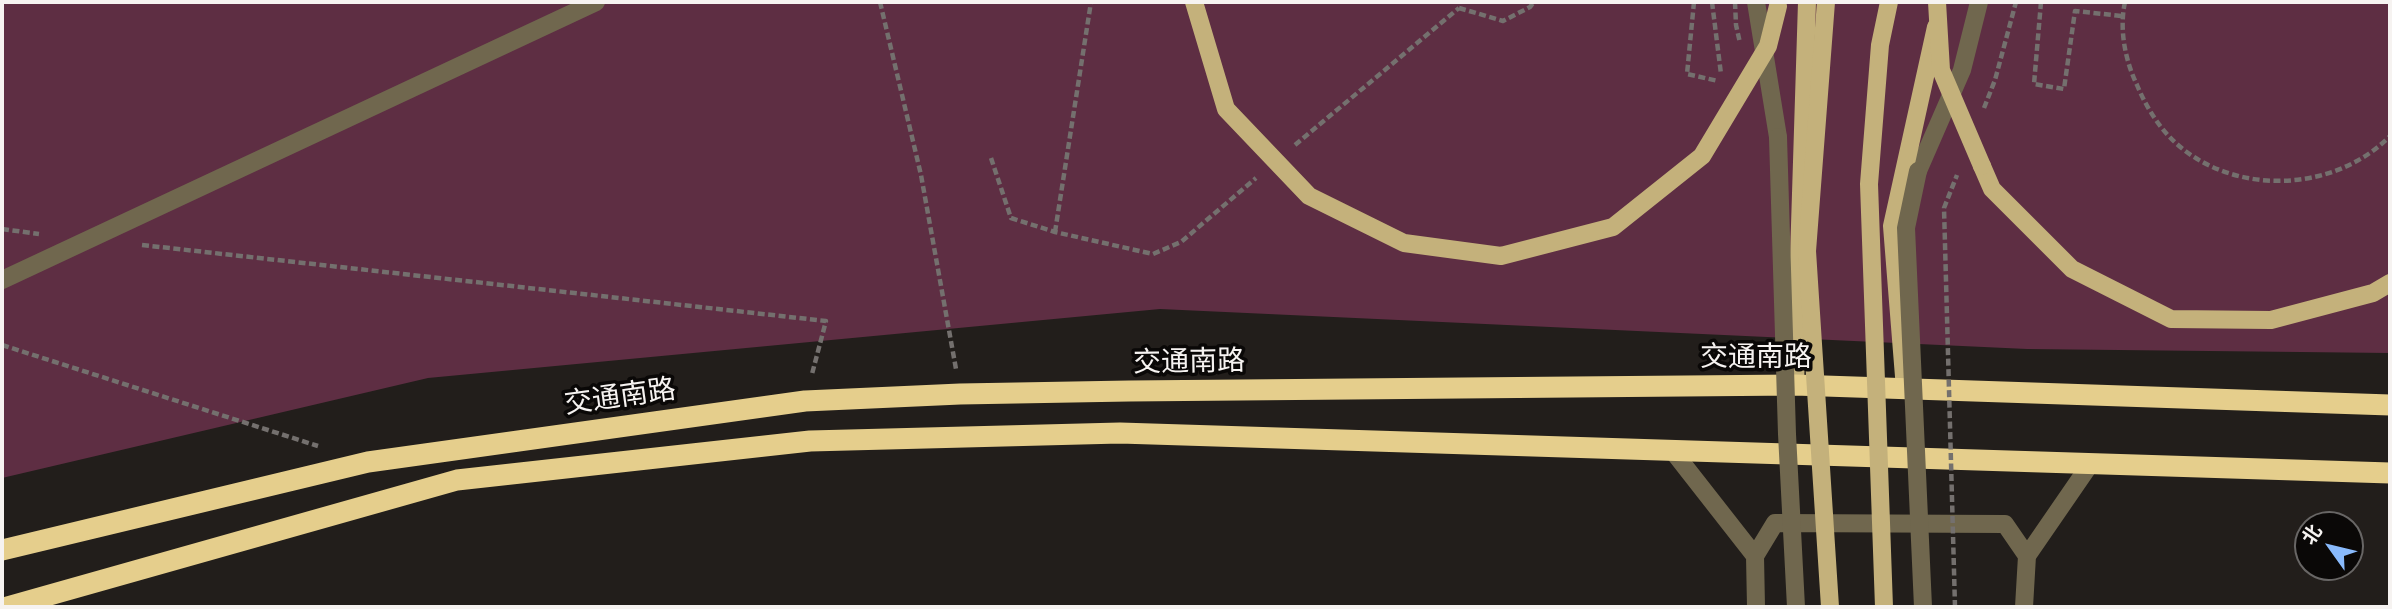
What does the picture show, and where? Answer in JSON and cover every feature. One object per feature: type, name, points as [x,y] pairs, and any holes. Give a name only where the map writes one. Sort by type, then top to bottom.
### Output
[{"type":"highway","name":"交通南路","points":[[2,550],[368,462],[805,401],[960,394],[1795,385],[2390,405]]},
{"type":"highway","points":[[7,607],[457,480],[810,441],[1120,433],[2390,473]]},
{"type":"main road","points":[[1194,2],[1226,110],[1309,196],[1404,243],[1501,256],[1613,227],[1702,156],[1768,46],[1780,2]]},
{"type":"main road","points":[[1795,385],[1807,2]]},
{"type":"main road","points":[[1826,2],[1807,251],[1830,607]]},
{"type":"main road","points":[[1884,607],[1869,184],[1880,45],[1889,2]]},
{"type":"main road","points":[[1937,2],[1941,70],[1992,189],[2072,269],[2171,318],[2271,320],[2373,293],[2390,283]]},
{"type":"main road","points":[[1905,389],[1892,226],[1911,132],[1943,2]]},
{"type":"street","points":[[2,279],[596,2]]},
{"type":"street","points":[[1756,2],[1778,137],[1787,434],[1796,607]]},
{"type":"street","points":[[1923,607],[1906,228],[1918,171],[1962,70],[1979,3]]},
{"type":"street","points":[[1672,450],[1755,556]]},
{"type":"street","points":[[2024,607],[2027,556],[2091,463]]},
{"type":"street","points":[[1756,607],[1755,556],[1776,523],[2005,524],[2027,556]]},
{"type":"path","points":[[880,2],[921,175],[960,394]]},
{"type":"path","points":[[1055,232],[1091,2]]},
{"type":"path","points":[[1294,146],[1459,5],[1503,21],[1530,7],[1534,2]]},
{"type":"path","points":[[1695,2],[1687,74],[1722,82],[1712,2]]},
{"type":"path","points":[[1980,118],[1995,80],[2016,2]]},
{"type":"path","points":[[2040,2],[2035,84],[2064,89],[2075,11],[2122,16]]},
{"type":"path","points":[[2125,2],[2122,16],[2128,66],[2149,112],[2183,149],[2228,174],[2278,182],[2329,175],[2374,152],[2390,136]]},
{"type":"path","points":[[991,158],[1011,218],[1055,232],[1153,254],[1181,242],[1263,172]]},
{"type":"path","points":[[1955,607],[1944,208],[1959,169]]},
{"type":"path","points":[[2,229],[826,321],[805,401]]},
{"type":"path","points":[[2,345],[368,462]]},
{"type":"shaded area","points":[[2,2],[2390,2],[2390,353],[2027,349],[1160,309],[428,378],[2,478]]}]
